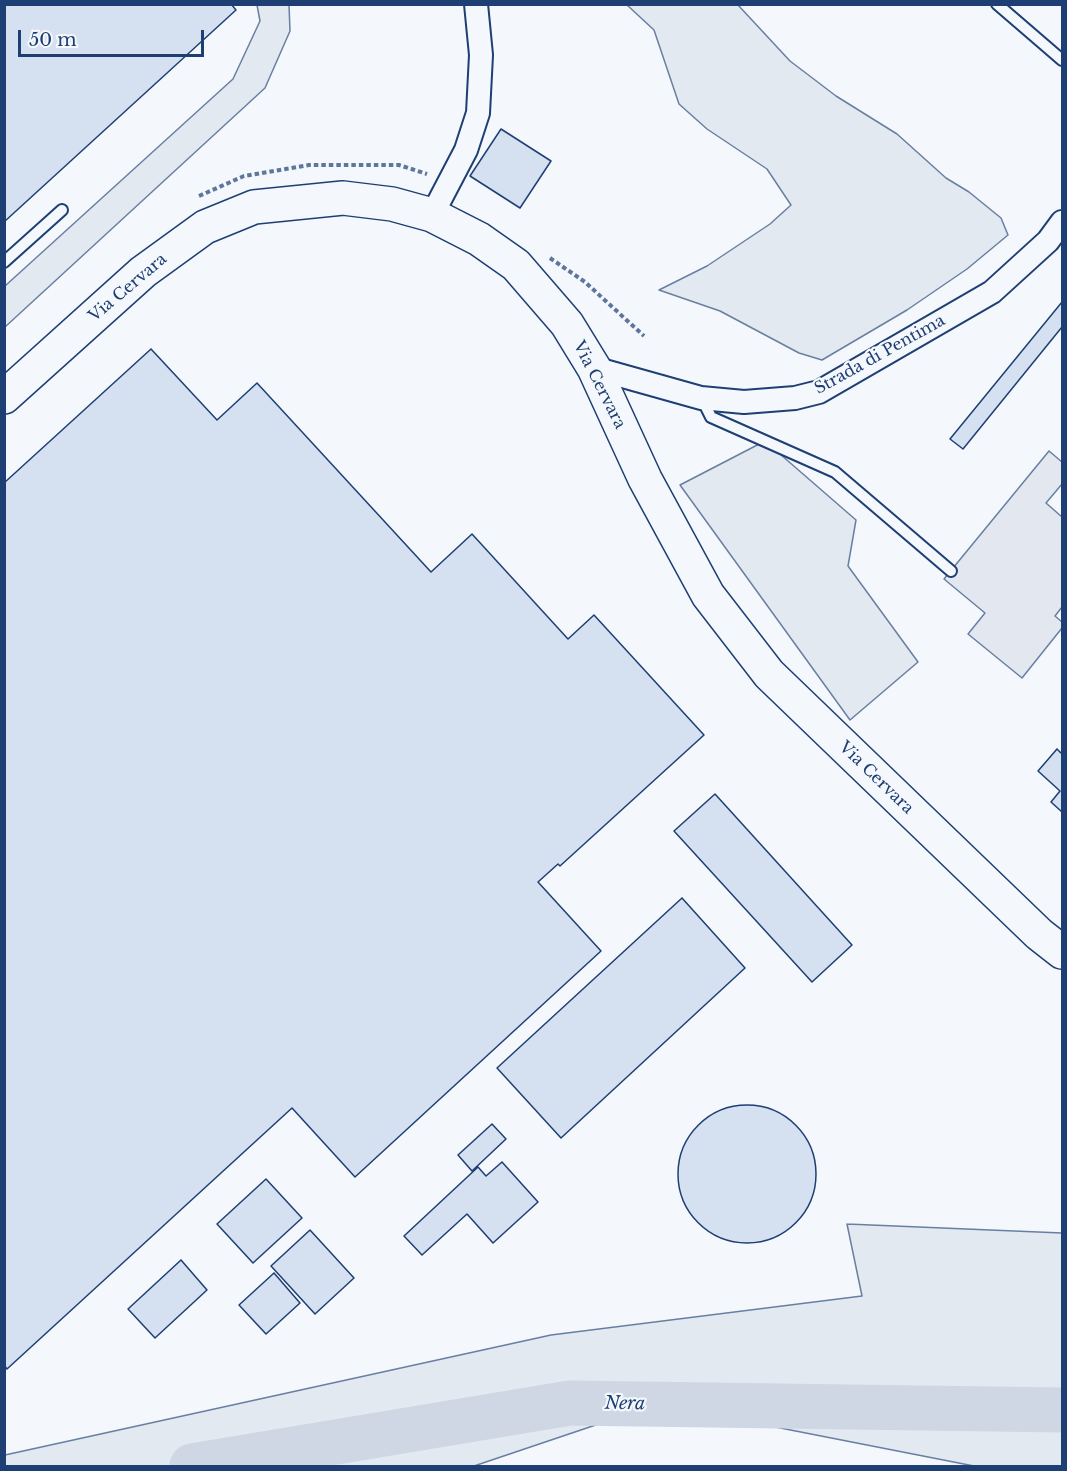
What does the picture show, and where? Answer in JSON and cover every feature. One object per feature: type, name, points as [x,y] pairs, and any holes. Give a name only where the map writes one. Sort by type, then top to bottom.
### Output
[{"type":"main road","name":"Via Cervara","points":[[4,397],[143,272],[205,228],[254,207],[343,198],[392,204],[432,215],[479,239],[516,265],[567,324],[594,368],[645,479],[708,595],[769,674],[1031,927],[1062,952]]},
{"type":"street","points":[[432,215],[466,150],[478,113],[481,56],[476,4]]},
{"type":"street","name":"Strada di Pentima","points":[[594,368],[701,398],[744,402],[795,399],[819,392],[992,292],[1048,242],[1062,222]]},
{"type":"lane","points":[[997,4],[1062,60]]},
{"type":"lane","points":[[4,262],[62,210]]},
{"type":"lane","points":[[701,398],[711,417],[835,472],[951,571]]},
{"type":"path","points":[[192,201],[209,189],[244,177],[309,165],[399,165],[414,168],[446,186]]},
{"type":"path","points":[[548,257],[585,282],[644,336]]},
{"type":"shaded area","points":[[257,5],[289,5],[290,31],[265,88],[5,327],[5,286],[233,79],[260,21]]},
{"type":"shaded area","points":[[627,5],[738,5],[790,61],[836,96],[897,134],[946,178],[969,192],[1001,218],[1008,235],[967,269],[907,310],[822,360],[799,353],[720,311],[659,290],[707,266],[770,224],[791,205],[767,169],[707,129],[679,104],[654,30]]},
{"type":"shaded area","points":[[765,441],[856,520],[848,566],[918,662],[850,720],[680,485]]},
{"type":"shaded area","points":[[1049,451],[1062,462],[1062,484],[1046,503],[1062,517],[1062,607],[1055,616],[1062,622],[1062,628],[1022,678],[968,634],[985,613],[944,579]]},
{"type":"shaded area","points":[[847,1224],[1062,1233],[1062,1466],[974,1466],[658,1404],[474,1466],[5,1466],[5,1455],[551,1335],[862,1296]]},
{"type":"building","points":[[4,4],[231,4],[236,10],[4,222]]},
{"type":"building","points":[[501,129],[551,161],[520,208],[470,176]]},
{"type":"building","points":[[1062,302],[1062,327],[963,449],[950,439]]},
{"type":"building","points":[[151,349],[217,420],[257,383],[431,572],[472,534],[568,639],[594,615],[704,735],[560,866],[558,864],[538,882],[601,951],[355,1177],[292,1108],[7,1369],[4,1365],[4,483]]},
{"type":"building","points":[[1057,749],[1062,754],[1062,812],[1051,802],[1060,791],[1038,771]]},
{"type":"building","points":[[715,794],[852,945],[812,982],[674,831]]},
{"type":"building","points":[[682,898],[745,968],[561,1138],[497,1068]]},
{"type":"building","points":[[747,1105],[774,1110],[786,1116],[796,1125],[805,1135],[811,1147],[816,1174],[811,1201],[805,1213],[796,1223],[786,1232],[774,1238],[747,1243],[720,1238],[708,1232],[698,1223],[689,1213],[683,1201],[678,1174],[683,1147],[689,1135],[698,1125],[708,1116],[720,1110]]},
{"type":"building","points":[[492,1124],[506,1139],[472,1171],[458,1155]]},
{"type":"building","points":[[502,1162],[538,1202],[493,1243],[467,1214],[422,1255],[404,1236],[478,1167],[486,1176]]},
{"type":"building","points":[[266,1179],[302,1218],[253,1263],[217,1224]]},
{"type":"building","points":[[310,1230],[354,1278],[315,1314],[271,1266]]},
{"type":"building","points":[[181,1260],[207,1290],[155,1338],[128,1309]]},
{"type":"building","points":[[274,1273],[300,1303],[266,1334],[239,1305]]},
{"type":"waterway","name":"Nera","points":[[192,1466],[570,1403],[1062,1410]]}]
